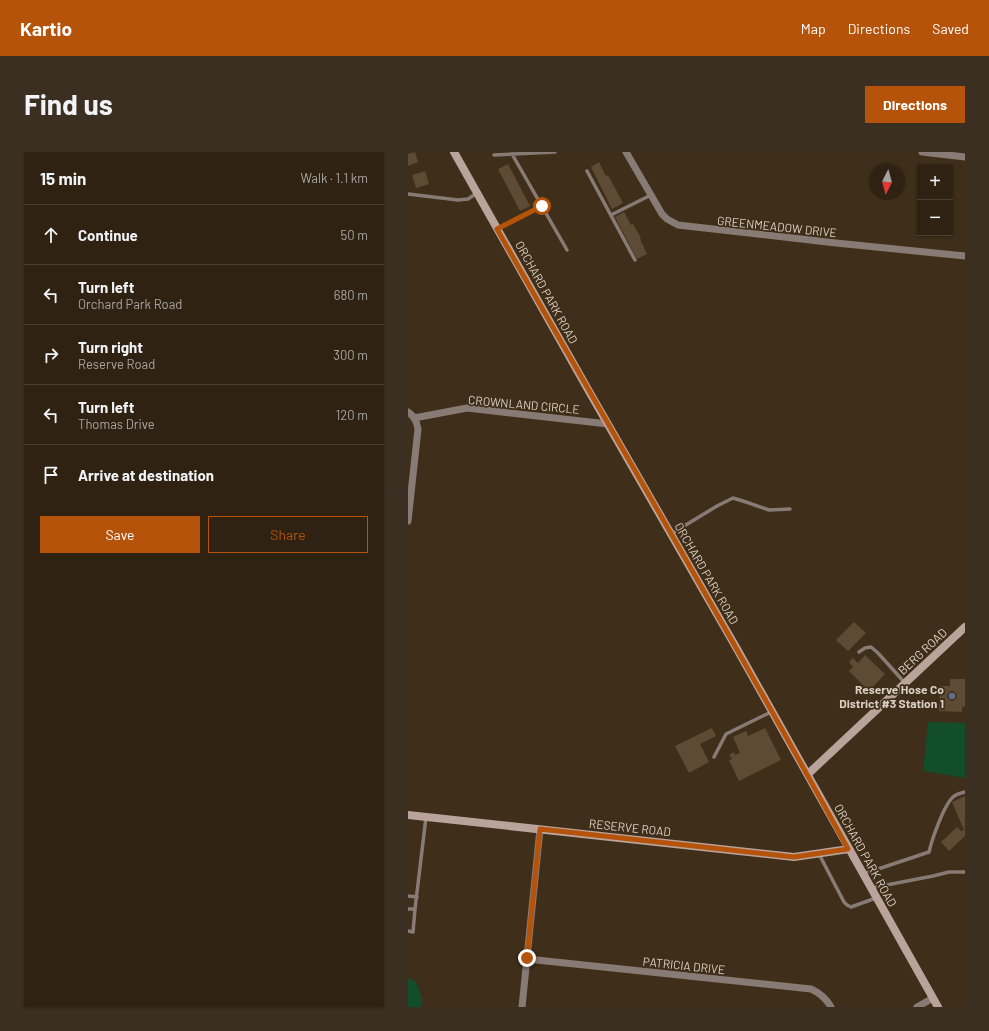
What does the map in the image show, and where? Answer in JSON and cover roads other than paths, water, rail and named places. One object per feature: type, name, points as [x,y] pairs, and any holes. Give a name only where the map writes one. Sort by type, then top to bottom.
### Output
[{"type":"main road","name":"ORCHARD PARK ROAD","points":[[454,152],[808,774],[848,849],[938,1007]]},
{"type":"main road","name":"BERG ROAD","points":[[808,774],[965,627]]},
{"type":"main road","name":"RESERVE ROAD","points":[[408,815],[794,857],[848,849]]},
{"type":"street","name":"GREENMEADOW DRIVE","points":[[626,152],[662,214],[667,219],[684,227],[965,256]]},
{"type":"street","points":[[922,152],[965,156]]},
{"type":"street","name":"CROWNLAND CIRCLE","points":[[414,418],[467,408],[608,424]]},
{"type":"street","points":[[408,412],[417,423],[418,429],[408,521]]},
{"type":"street","points":[[522,1007],[540,829]]},
{"type":"street","name":"PATRICIA DRIVE","points":[[527,958],[811,989],[823,996],[830,1007]]},
{"type":"street","points":[[917,1007],[933,998]]},
{"type":"lane","points":[[494,155],[554,152]]},
{"type":"lane","points":[[512,154],[567,250]]},
{"type":"lane","points":[[587,171],[635,260]]},
{"type":"lane","points":[[408,194],[458,200],[468,198],[477,193]]},
{"type":"lane","points":[[611,215],[650,195]]},
{"type":"lane","points":[[497,229],[542,206]]},
{"type":"lane","points":[[671,534],[733,498],[769,510],[790,509]]},
{"type":"lane","points":[[859,652],[870,647],[878,652],[905,683]]},
{"type":"lane","points":[[714,757],[726,734],[772,711]]},
{"type":"lane","points":[[863,874],[929,852],[945,809],[953,797],[965,792]]},
{"type":"lane","points":[[408,931],[413,932],[426,817]]},
{"type":"lane","points":[[818,854],[847,905],[851,907],[876,898]]},
{"type":"lane","points":[[870,888],[949,872],[965,872]]},
{"type":"lane","points":[[408,896],[416,897]]},
{"type":"lane","points":[[408,908],[415,909]]},
{"type":"place","name":"Reserve Hose Co District #3 Station 1","points":[[952,696]]}]
